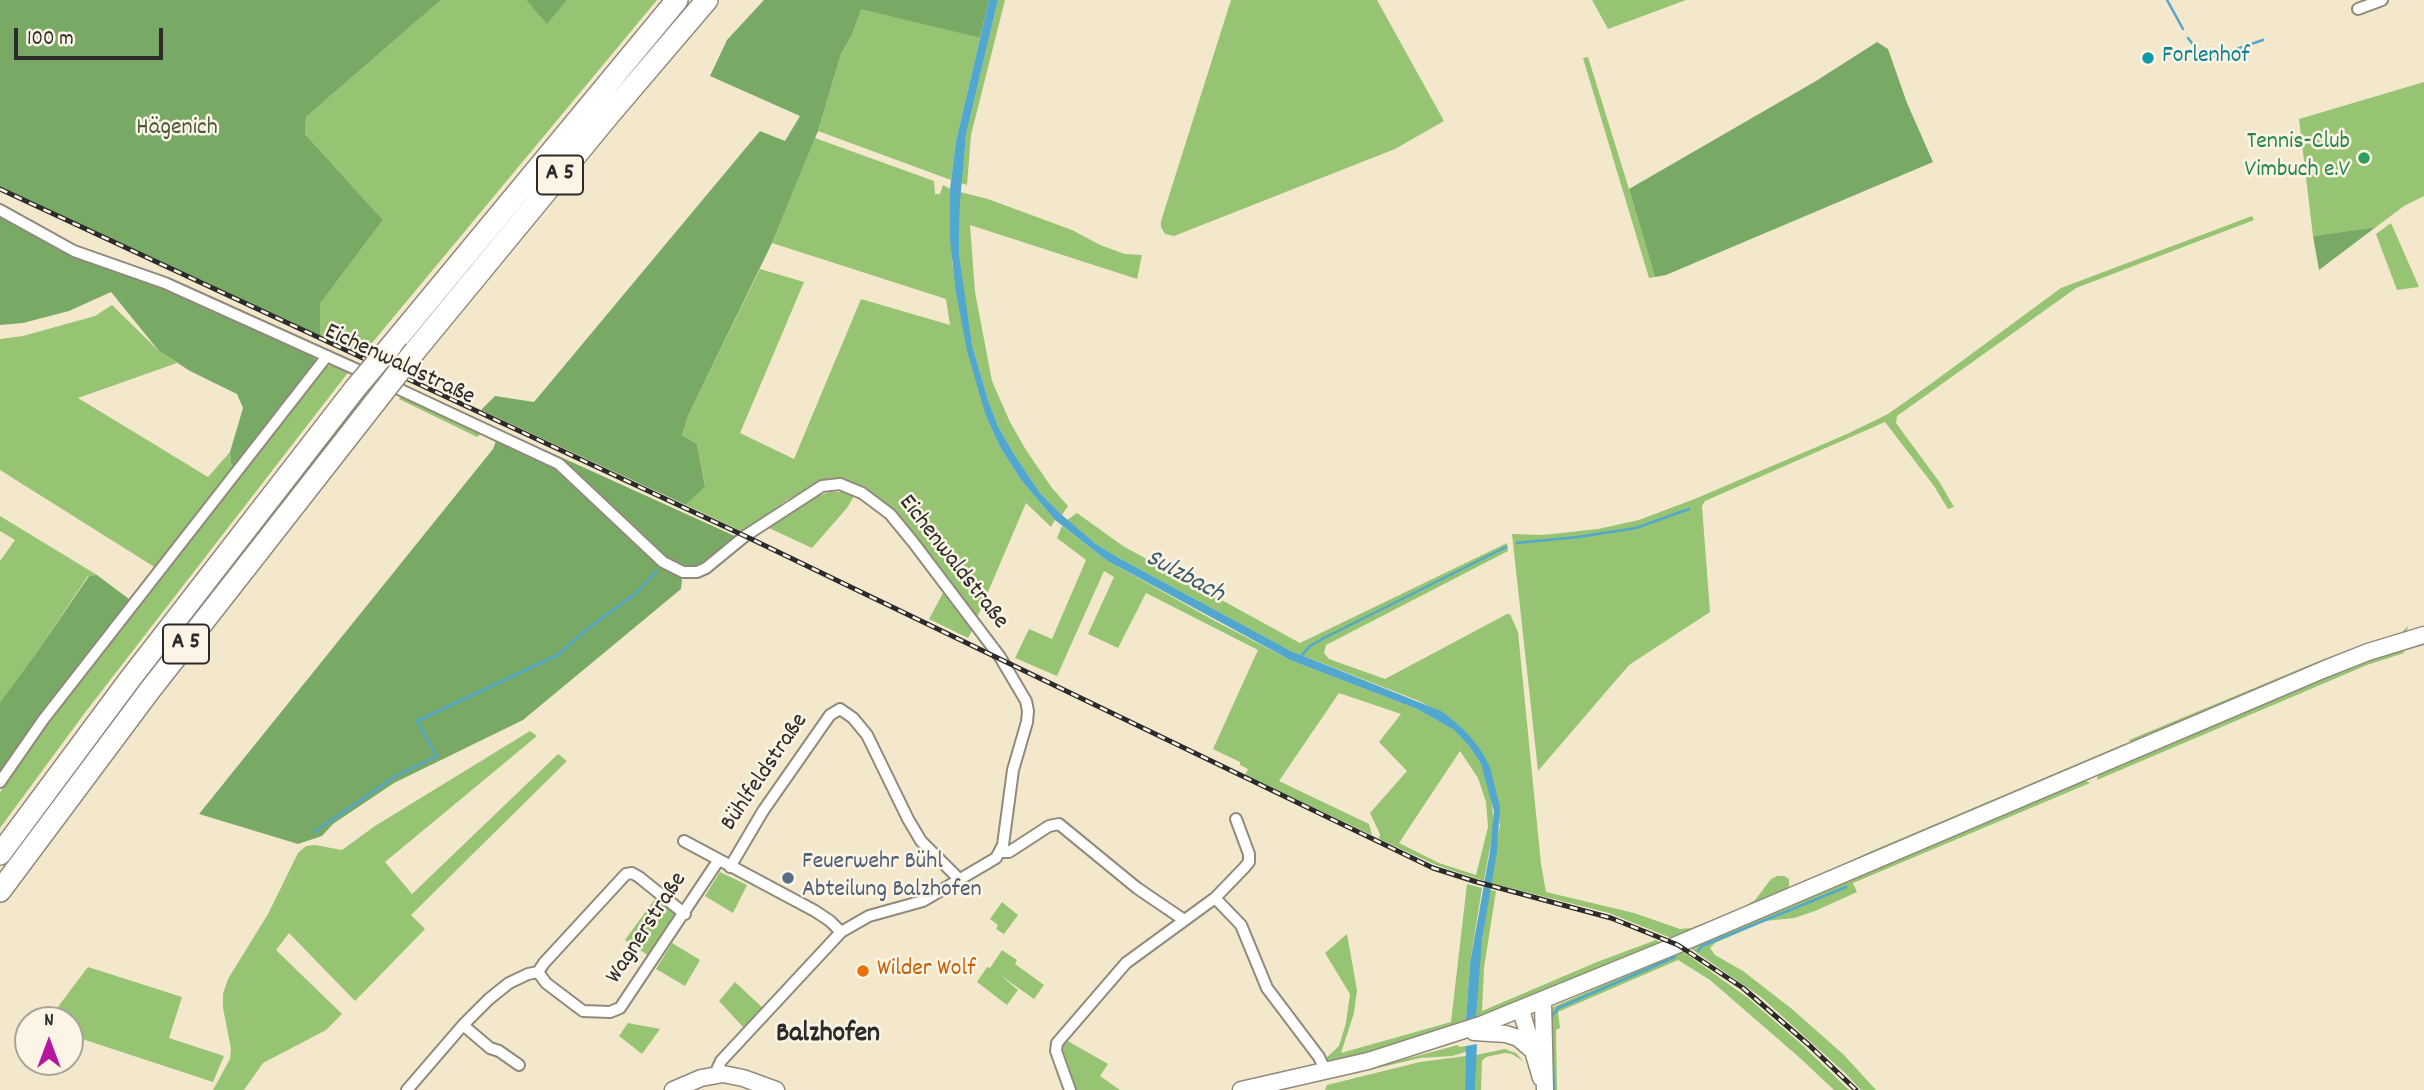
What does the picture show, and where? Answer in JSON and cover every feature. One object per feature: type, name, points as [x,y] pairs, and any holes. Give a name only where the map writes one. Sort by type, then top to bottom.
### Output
[{"type":"highway","name":"A 5","points":[[0,854],[130,680],[354,390],[677,0]]},
{"type":"highway","name":"A 5","points":[[0,891],[158,680],[415,351],[707,0]]},
{"type":"street","points":[[2358,9],[2382,0]]},
{"type":"street","name":"Eichenwaldstraße","points":[[0,210],[75,251],[165,284],[327,355],[559,464],[663,562],[683,572],[697,572],[706,568],[745,536],[822,486],[832,484],[852,487],[877,502],[913,542],[1000,657],[1027,705],[1028,717],[1013,771],[1001,852]]},
{"type":"street","points":[[0,782],[60,698],[327,355]]},
{"type":"street","points":[[1241,1090],[1326,1072],[1483,1028],[2325,668],[2424,635]]},
{"type":"street","name":"Bühlfeldstraße","points":[[730,867],[763,811],[831,715],[841,709],[853,718],[867,735],[921,841],[961,881]]},
{"type":"street","points":[[1070,1090],[1056,1051],[1057,1043],[1126,963],[1215,898],[1250,862],[1236,820]]},
{"type":"street","points":[[715,1074],[721,1061],[841,932],[869,916],[923,901],[961,881],[1001,852],[1009,852],[1049,826],[1059,824],[1137,888],[1184,920]]},
{"type":"street","name":"Bühlfeldstraße","points":[[684,841],[815,911],[841,932]]},
{"type":"street","name":"Wagnerstraße","points":[[538,972],[546,983],[583,1011],[616,1011],[626,1002],[718,861]]},
{"type":"street","points":[[407,1090],[463,1025],[499,990],[519,978],[538,972],[626,874],[632,873],[639,877],[685,914]]},
{"type":"street","points":[[1215,898],[1241,925],[1267,988],[1319,1057],[1326,1072]]},
{"type":"street","points":[[1543,1001],[1545,1090]]},
{"type":"street","points":[[1521,1010],[1545,1090]]},
{"type":"street","points":[[463,1025],[490,1048],[519,1065]]},
{"type":"street","points":[[1483,1028],[1518,1038],[1532,1050]]},
{"type":"street","points":[[673,1090],[701,1077],[715,1074],[737,1076],[776,1090]]},
{"type":"green space","name":"Hägenich","points":[[0,0],[441,0],[306,117],[305,134],[383,220],[320,304],[320,337],[0,187]]},
{"type":"green space","points":[[441,0],[526,0],[547,23],[567,0],[657,0],[362,355],[320,337],[320,304],[383,220],[305,134],[306,117]]},
{"type":"green space","points":[[526,0],[567,0],[547,24]]},
{"type":"green space","points":[[764,0],[989,0],[980,38],[861,9],[852,35],[841,54],[818,131],[772,243],[688,416],[682,435],[697,444],[705,486],[686,505],[481,410],[495,396],[534,402],[760,131],[785,141],[800,116],[710,76],[727,40]]},
{"type":"green space","points":[[998,0],[1005,0],[971,135],[967,185],[961,183],[966,135]]},
{"type":"green space","points":[[1231,0],[1377,0],[1444,121],[1395,149],[1174,236],[1165,234],[1161,221]]},
{"type":"green space","points":[[1592,0],[1686,0],[1608,29]]},
{"type":"green space","points":[[861,8],[980,38],[956,141],[951,180],[818,131],[841,54],[852,35]]},
{"type":"green space","points":[[1877,42],[1888,49],[1907,103],[1933,162],[1666,275],[1655,277],[1629,189],[1816,81]]},
{"type":"green space","points":[[1588,57],[1655,277],[1649,278],[1583,58]]},
{"type":"green space","name":"Tennis-Club Vimbuch e.V","points":[[2424,82],[2424,196],[2404,206],[2376,227],[2313,236],[2299,119]]},
{"type":"green space","points":[[815,138],[934,181],[935,194],[940,194],[943,185],[950,189],[952,263],[986,416],[1000,447],[1021,480],[1055,520],[1051,527],[1026,503],[976,620],[885,503],[860,486],[844,480],[814,486],[787,500],[743,532],[686,505],[705,485],[697,444],[682,435],[688,416],[760,269],[804,282],[740,433],[794,459],[861,299],[950,325],[946,299],[772,243]]},
{"type":"green space","points":[[960,192],[988,199],[1072,230],[1100,245],[1125,254],[1142,255],[1137,279],[970,225],[975,292],[992,381],[1026,450],[1068,506],[1062,515],[1040,493],[1014,454],[998,426],[988,400],[972,345],[962,282],[959,254]]},
{"type":"green space","points":[[0,215],[61,251],[142,280],[290,341],[325,366],[243,472],[231,464],[230,452],[243,408],[237,394],[190,371],[159,351],[111,292],[69,311],[23,323],[0,325]]},
{"type":"green space","points":[[2252,216],[2254,220],[2076,288],[1897,416],[1896,423],[1940,483],[1954,507],[1948,509],[1934,486],[1885,422],[1705,501],[1702,506],[1710,612],[1629,665],[1538,771],[1512,534],[1543,535],[1598,529],[1639,520],[1847,434],[1888,414],[2061,288]]},
{"type":"green space","points":[[2391,223],[2419,287],[2397,290],[2376,234]]},
{"type":"green space","points":[[2376,227],[2319,270],[2313,236]]},
{"type":"green space","points":[[112,305],[159,351],[177,363],[78,398],[208,477],[230,452],[231,464],[235,467],[156,568],[0,470],[0,339],[23,336],[95,316]]},
{"type":"green space","points":[[338,364],[350,370],[87,710],[0,828],[0,792],[83,674],[325,366]]},
{"type":"green space","points":[[402,395],[483,431],[477,437],[399,399]]},
{"type":"green space","points":[[496,441],[557,466],[679,574],[682,579],[681,589],[523,720],[394,783],[333,824],[322,836],[298,844],[199,814],[493,449]]},
{"type":"green space","points":[[538,449],[737,537],[695,567],[670,563]]},
{"type":"green space","points":[[830,492],[854,496],[812,548],[769,528],[814,497]]},
{"type":"green space","points":[[1077,513],[1123,546],[1300,643],[1507,543],[1508,551],[1326,645],[1324,653],[1329,659],[1385,679],[1510,614],[1518,632],[1546,892],[1634,913],[1680,929],[1691,928],[1742,908],[1755,900],[1771,879],[1777,876],[1789,879],[1789,886],[1785,891],[1676,940],[1609,913],[1490,883],[1500,825],[1481,750],[1452,719],[1419,701],[1291,651],[1119,558],[1096,544],[1067,520]]},
{"type":"green space","points":[[0,516],[97,575],[88,576],[0,702],[0,561],[15,540],[0,531]]},
{"type":"green space","points":[[1062,526],[1106,560],[1215,621],[1290,660],[1417,709],[1454,730],[1481,764],[1491,795],[1494,824],[1484,881],[1436,865],[1379,839],[1380,834],[1370,813],[1407,771],[1379,742],[1401,714],[1339,693],[1279,781],[1369,824],[1372,835],[1245,775],[1248,769],[1240,765],[1240,762],[1213,749],[1258,650],[1146,593],[1118,648],[1088,634],[1114,577],[1104,571],[1057,676],[1015,658],[1029,629],[1052,639],[1086,560],[1057,538]],"holes":[[[1460,751],[1478,778],[1486,802],[1488,827],[1476,875],[1439,863],[1399,843]]]},
{"type":"green space","points":[[97,575],[130,602],[0,773],[0,702],[89,576]]},
{"type":"green space","points":[[943,593],[972,631],[968,638],[929,619]]},
{"type":"green space","points":[[2408,626],[2406,634],[2131,743],[2129,740],[2324,659],[2401,633]]},
{"type":"green space","points":[[2403,648],[2404,653],[2367,665],[2097,780],[2098,772],[2327,674]]},
{"type":"green space","points":[[530,731],[537,736],[385,862],[412,894],[558,754],[567,761],[411,915],[425,929],[355,1001],[289,933],[276,950],[342,1014],[326,1030],[263,1063],[244,1090],[213,1090],[230,1059],[231,1049],[223,1008],[223,994],[228,979],[268,914],[298,853],[306,846],[315,845],[342,850],[375,826]]},
{"type":"green space","points":[[2124,744],[2122,750],[1813,878],[1874,850]]},
{"type":"green space","points":[[2082,779],[2090,783],[1853,883],[1857,892],[1794,918],[1765,921],[1715,943],[1710,948],[1715,955],[1743,971],[1792,1009],[1844,1055],[1876,1090],[1861,1090],[1761,997],[1690,948]]},
{"type":"green space","points":[[720,872],[747,885],[733,913],[705,896]]},
{"type":"green space","points":[[1467,884],[1482,888],[1470,963],[1466,1020],[1409,1044],[1329,1064],[1325,1059],[1339,1046],[1350,994],[1325,953],[1347,934],[1357,990],[1354,1013],[1341,1053],[1451,1022]]},
{"type":"green space","points":[[1489,890],[1496,891],[1484,968],[1482,1011],[1656,940],[1666,945],[1484,1017],[1483,1014],[1476,1017],[1478,970]]},
{"type":"green space","points":[[655,899],[676,914],[676,921],[652,958],[625,940]]},
{"type":"green space","points":[[1002,902],[1018,915],[1004,934],[996,929],[998,925],[990,919]]},
{"type":"green space","points":[[672,943],[700,960],[685,986],[656,969]]},
{"type":"green space","points":[[1002,950],[1017,960],[1015,964],[1044,985],[1034,999],[1000,975],[1018,990],[1007,1005],[977,982]]},
{"type":"green space","points":[[1682,951],[1748,998],[1849,1090],[1834,1090],[1710,980],[1678,960],[1558,1012],[1560,1028],[1556,1030],[1557,1090],[1551,1090],[1550,1010]]},
{"type":"green space","points":[[88,967],[182,997],[169,1038],[224,1056],[213,1082],[84,1040],[84,1006],[59,1006]]},
{"type":"green space","points":[[735,982],[764,1009],[744,1028],[719,1001]]},
{"type":"green space","points":[[628,1023],[660,1029],[642,1054],[619,1036]]},
{"type":"green space","points":[[1066,1040],[1108,1064],[1100,1076],[1120,1090],[1077,1090],[1061,1045]]},
{"type":"green space","points":[[1458,1045],[1466,1046],[1466,1052],[1452,1056],[1420,1058],[1327,1080]]},
{"type":"green space","points":[[1505,1049],[1516,1053],[1523,1061],[1505,1053],[1486,1057],[1482,1061],[1481,1090],[1475,1090],[1476,1055]]},
{"type":"green space","points":[[1466,1056],[1465,1090],[1325,1090],[1327,1085],[1420,1062]]},
{"type":"water","points":[[989,0],[998,0],[966,135],[959,254],[972,345],[998,426],[1040,493],[1096,544],[1291,651],[1441,711],[1469,735],[1490,767],[1500,807],[1497,852],[1482,940],[1476,1017],[1466,1020],[1470,963],[1490,851],[1494,811],[1481,764],[1469,746],[1454,730],[1417,709],[1290,660],[1106,560],[1055,520],[1021,480],[1000,447],[986,416],[967,351],[950,241],[950,189],[956,141]]},
{"type":"water","points":[[1477,1044],[1475,1090],[1465,1090],[1466,1046]]},
{"type":"waterway","points":[[2167,0],[2183,29]]},
{"type":"waterway","points":[[2188,38],[2205,60],[2263,40]]},
{"type":"waterway","points":[[1517,543],[1636,528],[1689,509]]},
{"type":"waterway","points":[[1301,656],[1310,646],[1324,638],[1506,547]]},
{"type":"waterway","points":[[314,832],[396,776],[437,756],[417,721],[558,655],[586,630],[635,594],[657,571]]},
{"type":"waterway","points":[[1698,951],[1702,946],[1846,887]]},
{"type":"waterway","points":[[1551,1018],[1558,1008],[1675,957]]},
{"type":"waterway","points":[[1552,1038],[1554,1090]]},
{"type":"railway","points":[[0,189],[745,536],[1433,868],[1611,918],[1678,945],[1743,988],[1856,1090]]},
{"type":"place","name":"Forlenhof","points":[[2148,58]]},
{"type":"place","name":"Tennis-Club Vimbuch e.V","points":[[2364,158]]},
{"type":"place","name":"Feuerwehr Bühl Abteilung Balzhofen","points":[[788,878]]},
{"type":"place","name":"Wilder Wolf","points":[[863,971]]},
{"type":"district","name":"Balzhofen","points":[[828,1036]]},
{"type":"water label","name":"Sulzbach","points":[[1184,578]]}]
